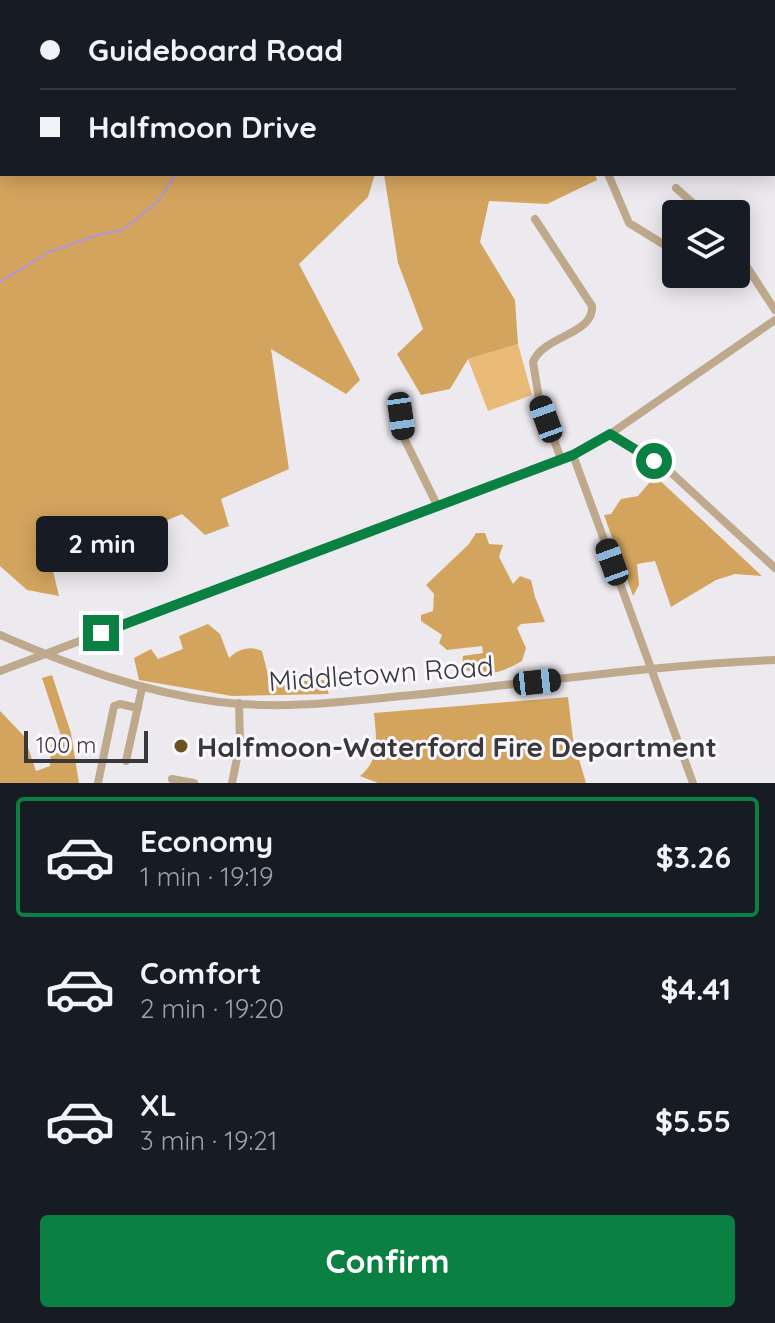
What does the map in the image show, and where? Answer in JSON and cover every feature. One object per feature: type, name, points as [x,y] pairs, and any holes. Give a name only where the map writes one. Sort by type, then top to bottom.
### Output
[{"type":"street","points":[[609,176],[629,223],[662,243]]},
{"type":"street","points":[[676,188],[689,200]]},
{"type":"street","points":[[535,219],[592,306],[592,314],[586,324],[541,350],[533,362],[539,399],[561,459]]},
{"type":"street","points":[[750,272],[775,310]]},
{"type":"street","points":[[0,671],[573,455],[610,434],[775,320]]},
{"type":"street","points":[[394,399],[401,416],[404,438],[438,507]]},
{"type":"street","points":[[610,434],[666,468],[775,568]]},
{"type":"street","points":[[573,455],[693,783]]},
{"type":"street","name":"Middletown Road","points":[[0,635],[45,655],[142,688],[239,703],[324,703],[651,669],[775,660]]},
{"type":"street","points":[[126,761],[142,688]]},
{"type":"street","points":[[232,783],[240,743],[239,703]]},
{"type":"street","points":[[98,783],[114,706],[120,704],[138,708]]},
{"type":"street","points":[[172,779],[194,783]]},
{"type":"shaded area","points":[[0,176],[374,176],[368,197],[299,264],[360,380],[346,394],[271,349],[289,469],[221,499],[229,526],[205,535],[182,514],[151,527],[129,550],[47,546],[59,596],[27,590],[0,566]]},
{"type":"shaded area","points":[[384,176],[596,176],[597,180],[547,204],[489,201],[480,242],[515,300],[518,344],[468,359],[450,389],[421,395],[397,354],[423,329],[398,263]]},
{"type":"shaded area","points":[[518,344],[532,395],[488,411],[468,359]]},
{"type":"shaded area","points":[[655,476],[762,576],[735,574],[716,580],[671,607],[655,561],[637,564],[639,585],[633,596],[604,515],[611,514],[621,499],[638,496]]},
{"type":"shaded area","points":[[476,533],[485,533],[489,544],[503,545],[499,557],[513,584],[520,576],[531,580],[545,622],[521,624],[517,628],[526,648],[522,661],[507,669],[485,674],[462,668],[463,656],[483,653],[482,646],[447,650],[439,643],[442,635],[421,621],[421,615],[433,611],[434,594],[426,585],[469,544]]},
{"type":"shaded area","points":[[208,624],[220,634],[229,658],[244,649],[262,651],[270,683],[324,680],[329,694],[232,696],[139,680],[134,658],[151,649],[158,659],[183,649],[179,636]]},
{"type":"shaded area","points":[[52,675],[71,733],[79,783],[0,783],[0,711],[24,736],[36,771],[50,766],[51,744],[62,739],[42,678]]},
{"type":"shaded area","points":[[568,697],[573,739],[586,783],[378,783],[360,776],[374,755],[374,713]]},
{"type":"waterway","points":[[0,282],[49,252],[101,234],[123,230],[159,200],[175,176]]},
{"type":"place","name":"Halfmoon-Waterford Fire Department","points":[[181,746]]},
{"type":"route","points":[[101,633],[573,455],[610,434],[654,461]]}]
